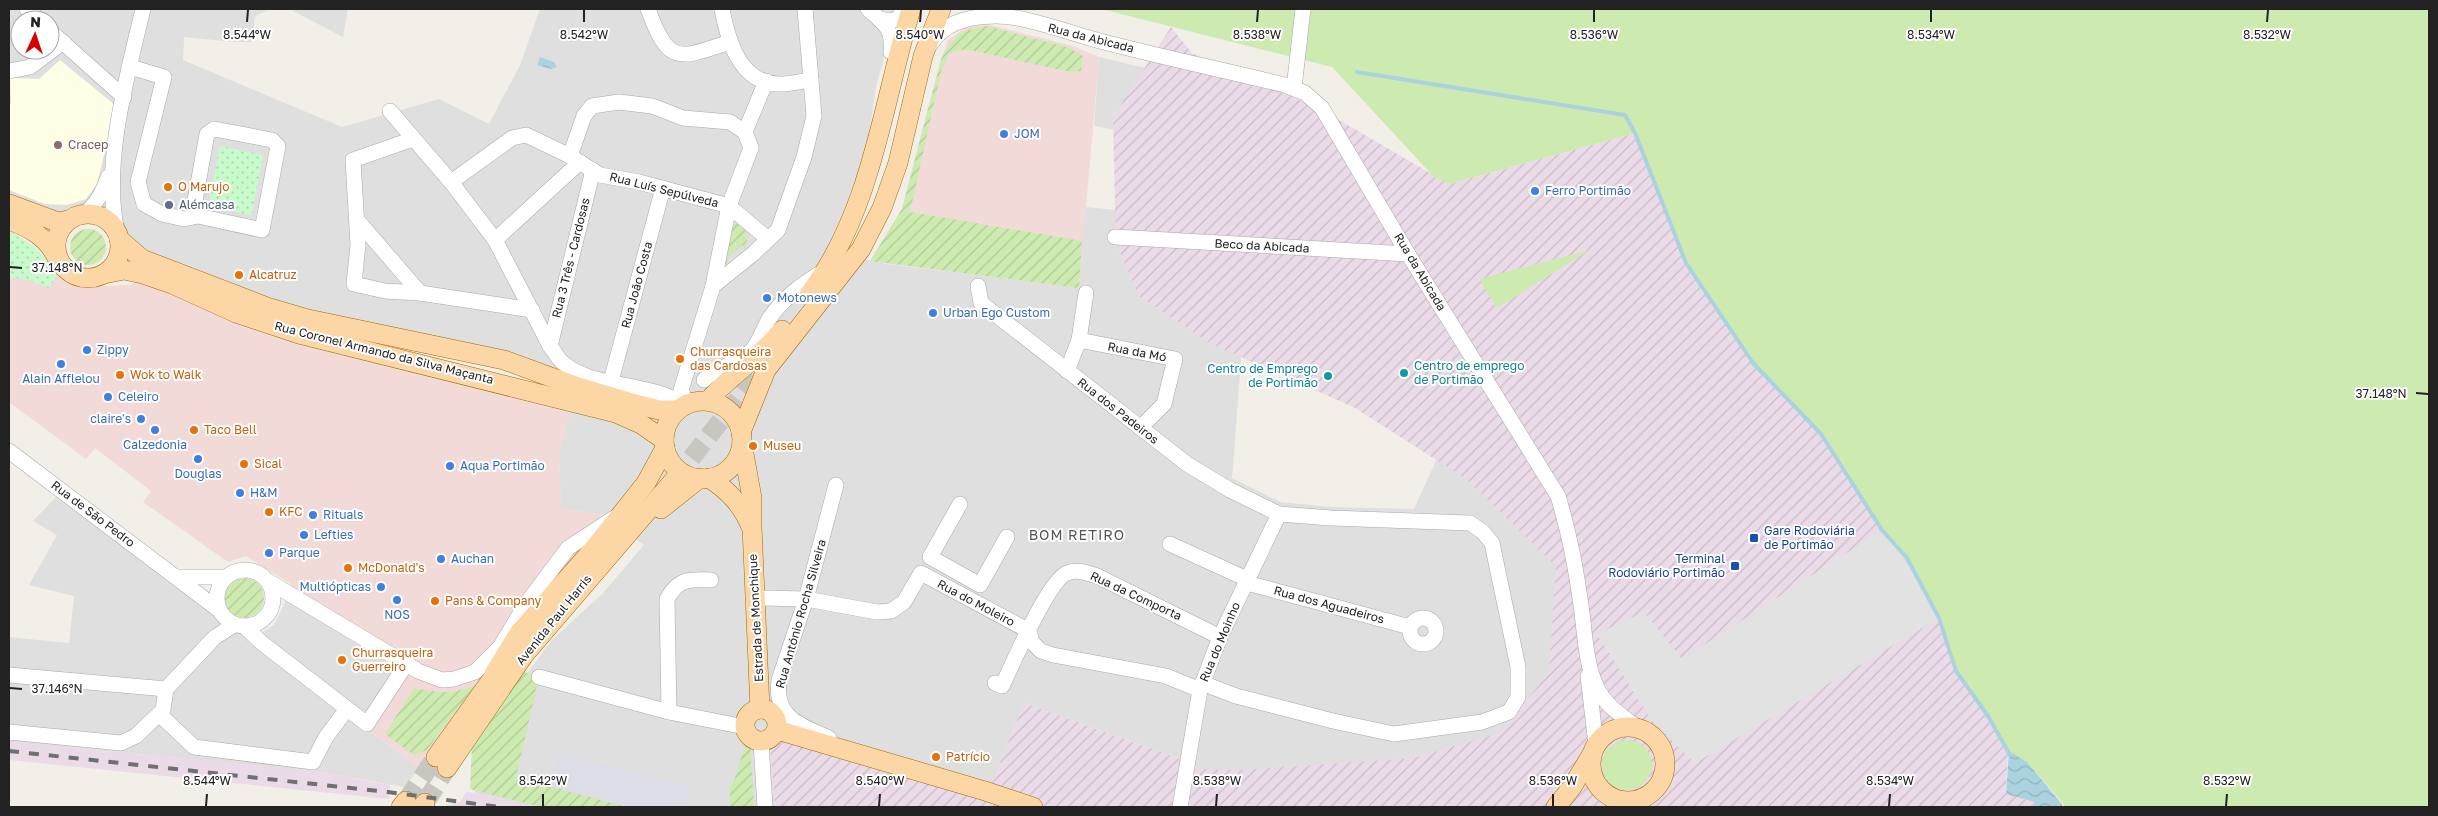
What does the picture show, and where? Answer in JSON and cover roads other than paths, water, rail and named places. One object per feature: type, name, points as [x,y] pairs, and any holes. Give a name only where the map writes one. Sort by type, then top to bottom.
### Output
[{"type":"main road","points":[[490,681],[519,633],[597,544],[619,514],[646,483],[665,444],[668,424],[692,404],[717,390],[770,345],[827,269],[840,248],[868,177],[912,9]]},
{"type":"main road","points":[[920,9],[864,217],[882,176],[916,54],[934,9]]},
{"type":"main road","points":[[541,634],[591,589],[666,504],[705,478],[730,468],[738,457],[742,438],[766,370],[861,249],[872,229],[898,163],[923,56],[941,9]]},
{"type":"main road","name":"Rua Coronel Armando da Silva Maçanta","points":[[9,204],[58,222],[77,217],[104,218],[118,236],[142,259],[267,307],[308,320],[504,360],[575,386],[659,410],[692,404]]},
{"type":"main road","points":[[58,260],[55,249],[56,238],[60,228],[77,217]]},
{"type":"main road","name":"Rua Coronel Armando da Silva Maçanta","points":[[9,220],[39,234],[51,244],[64,268],[76,276],[91,278],[124,270],[143,274],[172,284],[236,312],[299,334],[616,414],[641,424],[665,444]]},
{"type":"main road","points":[[104,274],[118,258],[118,236]]},
{"type":"main road","points":[[692,404],[720,405],[730,411],[737,421],[742,438]]},
{"type":"main road","name":"Estrada de Monchique","points":[[742,438],[752,498],[760,709]]},
{"type":"main road","points":[[665,444],[668,456],[678,469],[685,474],[705,478],[726,489],[737,502],[752,527]]},
{"type":"main road","name":"Avenida Paul Harris","points":[[671,479],[541,634],[442,763],[490,681],[524,639],[671,479]]},
{"type":"main road","points":[[760,709],[770,712],[777,720],[777,730],[770,738],[761,742],[752,739],[745,727],[745,722],[750,713],[760,709]]},
{"type":"main road","points":[[1556,807],[1572,787],[1594,749],[1603,736],[1614,729],[1638,728],[1651,735],[1661,746],[1665,760],[1663,777],[1654,791],[1625,805],[1609,796],[1597,785],[1591,770],[1594,749]]},
{"type":"main road","points":[[777,730],[1033,807]]},
{"type":"main road","points":[[1658,807],[1659,784]]},
{"type":"street","points":[[118,236],[112,211],[114,162],[124,97],[143,9]]},
{"type":"street","points":[[648,9],[669,50],[680,55],[701,52],[730,42]]},
{"type":"street","points":[[722,9],[734,52],[752,77],[779,84],[811,80]]},
{"type":"street","points":[[713,286],[778,230],[804,157],[814,116],[805,9]]},
{"type":"street","points":[[874,14],[890,21],[898,19],[904,9]]},
{"type":"street","points":[[876,143],[883,89],[891,52],[904,9]]},
{"type":"street","points":[[997,9],[1012,17]]},
{"type":"street","points":[[1294,88],[1303,9]]},
{"type":"street","points":[[874,14],[888,27],[892,38],[891,52]]},
{"type":"street","points":[[923,56],[933,39],[953,23],[970,18],[1012,17]]},
{"type":"street","name":"Rua da Abicada","points":[[1012,17],[1294,88],[1305,93],[1322,108],[1408,254],[1558,496],[1568,528],[1581,604],[1587,655],[1598,689],[1617,713],[1638,728]]},
{"type":"street","points":[[60,39],[124,97]]},
{"type":"street","points":[[9,71],[30,67],[63,42]]},
{"type":"street","points":[[130,67],[164,77],[138,182],[144,204],[162,214],[184,219],[198,216],[262,230],[278,146],[272,140],[214,129],[208,134],[194,206],[198,216]]},
{"type":"street","points":[[692,404],[681,390],[713,286],[729,206],[750,148],[745,132],[766,81]]},
{"type":"street","name":"Rua 3 Três - Cardosas","points":[[550,346],[581,163],[584,116],[592,106],[619,102],[652,106],[683,118],[730,122],[745,132]]},
{"type":"street","points":[[390,110],[451,182],[495,240],[550,346],[562,362],[579,373],[662,394],[692,404]]},
{"type":"street","name":"Rua Luís Sepúlveda","points":[[451,182],[512,138],[526,135],[600,174],[663,188],[729,206],[768,239]]},
{"type":"street","points":[[413,139],[353,160],[358,221],[354,284],[385,291],[420,293],[532,310]]},
{"type":"street","points":[[77,217],[92,208],[103,192],[114,162]]},
{"type":"street","points":[[495,240],[581,163]]},
{"type":"street","name":"Rua João Costa","points":[[611,382],[663,188]]},
{"type":"street","points":[[358,221],[420,293]]},
{"type":"street","name":"Beco da Abicada","points":[[1115,237],[1408,254]]},
{"type":"street","points":[[692,404],[704,380],[709,375],[730,366],[751,352],[770,318],[783,302],[799,286],[827,269]]},
{"type":"street","name":"Rua dos Padeiros","points":[[978,286],[981,303],[1186,464],[1230,490],[1279,514]]},
{"type":"street","points":[[1068,371],[1079,340],[1086,293]]},
{"type":"street","name":"Rua da Mó","points":[[1079,340],[1175,359],[1164,404],[1140,428]]},
{"type":"street","points":[[692,355],[704,380]]},
{"type":"street","name":"Rua de São Pedro","points":[[9,451],[220,612]]},
{"type":"street","name":"Rua António Rocha Silveira","points":[[832,746],[829,738],[789,718],[781,706],[778,692],[779,680],[806,599],[836,485]]},
{"type":"street","points":[[756,598],[806,599],[877,612],[891,611],[904,602],[960,504]]},
{"type":"street","points":[[215,637],[220,612],[216,592],[224,577],[232,572],[251,570],[259,573],[268,581],[418,671],[442,680],[454,679],[475,672],[500,647],[532,596],[568,548],[619,514]]},
{"type":"street","name":"Rua do Moinho","points":[[1180,807],[1201,686],[1220,637],[1279,514]]},
{"type":"street","name":"Rua do Moleiro","points":[[921,573],[1029,631],[1032,642],[1041,651],[1053,656],[1166,676],[1236,696],[1394,734],[1482,722],[1508,712],[1518,697],[1518,667],[1492,543],[1484,532],[1470,523],[1332,518],[1279,514]]},
{"type":"street","points":[[930,557],[980,585],[1007,537]]},
{"type":"street","name":"Rua dos Aguadeiros","points":[[1170,544],[1248,582],[1410,627]]},
{"type":"street","name":"Rua da Comporta","points":[[995,683],[1002,686],[1029,631],[1059,579],[1068,573],[1083,571],[1220,637]]},
{"type":"street","points":[[176,577],[224,577]]},
{"type":"street","points":[[669,712],[667,599],[673,588],[681,582],[710,580]]},
{"type":"street","points":[[9,732],[121,743],[136,736],[163,710],[166,688],[215,637],[239,626],[259,622],[270,611],[273,596],[268,581]]},
{"type":"street","points":[[220,612],[367,724],[407,663]]},
{"type":"street","points":[[1587,655],[1594,749]]},
{"type":"street","points":[[9,675],[166,688]]},
{"type":"street","points":[[539,676],[669,712],[745,727]]},
{"type":"street","points":[[159,714],[194,747],[313,762],[326,737],[347,709]]},
{"type":"street","points":[[761,742],[765,807]]},
{"type":"water","points":[[540,57],[554,62],[557,67],[551,69],[537,65]]},
{"type":"water","points":[[2009,751],[2027,762],[2062,804],[2062,807],[2033,807],[2034,802],[2006,794]]},
{"type":"waterway","points":[[1357,72],[1625,115],[1635,133],[1686,263],[1753,363],[1821,434],[1882,530],[1907,558],[1939,618],[1956,671],[1988,716],[2010,755]]},
{"type":"tunnel","points":[[674,480],[767,362]]},
{"type":"tunnel","points":[[406,801],[436,757]]},
{"type":"tunnel","points":[[425,803],[447,768]]},
{"type":"railway","points":[[9,751],[388,792],[499,807]]},
{"type":"place","name":"JOM","points":[[1004,134]]},
{"type":"place","name":"Cracep","points":[[58,145]]},
{"type":"place","name":"O Marujo","points":[[168,187]]},
{"type":"place","name":"Ferro Portimão","points":[[1535,191]]},
{"type":"place","name":"Alémcasa","points":[[169,205]]},
{"type":"place","name":"Alcatruz","points":[[239,275]]},
{"type":"place","name":"Motonews","points":[[767,298]]},
{"type":"place","name":"Urban Ego Custom","points":[[933,313]]},
{"type":"place","name":"Zippy","points":[[87,350]]},
{"type":"place","name":"Churrasqueira das Cardosas","points":[[680,359]]},
{"type":"place","name":"Alain Afflelou","points":[[61,364]]},
{"type":"place","name":"Centro de emprego de Portimão","points":[[1404,373]]},
{"type":"place","name":"Wok to Walk","points":[[120,375]]},
{"type":"place","name":"Centro de Emprego de Portimão","points":[[1328,376]]},
{"type":"place","name":"Celeiro","points":[[108,397]]},
{"type":"place","name":"claire's","points":[[141,419]]},
{"type":"place","name":"Calzedonia","points":[[155,430]]},
{"type":"place","name":"Taco Bell","points":[[194,430]]},
{"type":"place","name":"Museu","points":[[753,446]]},
{"type":"place","name":"Douglas","points":[[198,459]]},
{"type":"place","name":"Sical","points":[[244,464]]},
{"type":"place","name":"Aqua Portimão","points":[[450,466]]},
{"type":"place","name":"H&M","points":[[240,493]]},
{"type":"place","name":"KFC","points":[[269,512]]},
{"type":"place","name":"Rituals","points":[[313,515]]},
{"type":"place","name":"Lefties","points":[[304,535]]},
{"type":"place","name":"Gare Rodoviária de Portimão","points":[[1754,538]]},
{"type":"place","name":"Parque","points":[[269,553]]},
{"type":"place","name":"Auchan","points":[[441,559]]},
{"type":"place","name":"Terminal Rodoviário Portimão","points":[[1735,566]]},
{"type":"place","name":"McDonald's","points":[[348,568]]},
{"type":"place","name":"Multiópticas","points":[[381,587]]},
{"type":"place","name":"NOS","points":[[397,600]]},
{"type":"place","name":"Pans & Company","points":[[435,601]]},
{"type":"place","name":"Churrasqueira Guerreiro","points":[[342,660]]},
{"type":"place","name":"Patrício","points":[[936,757]]},
{"type":"district","name":"BOM RETIRO","points":[[1077,535]]}]
